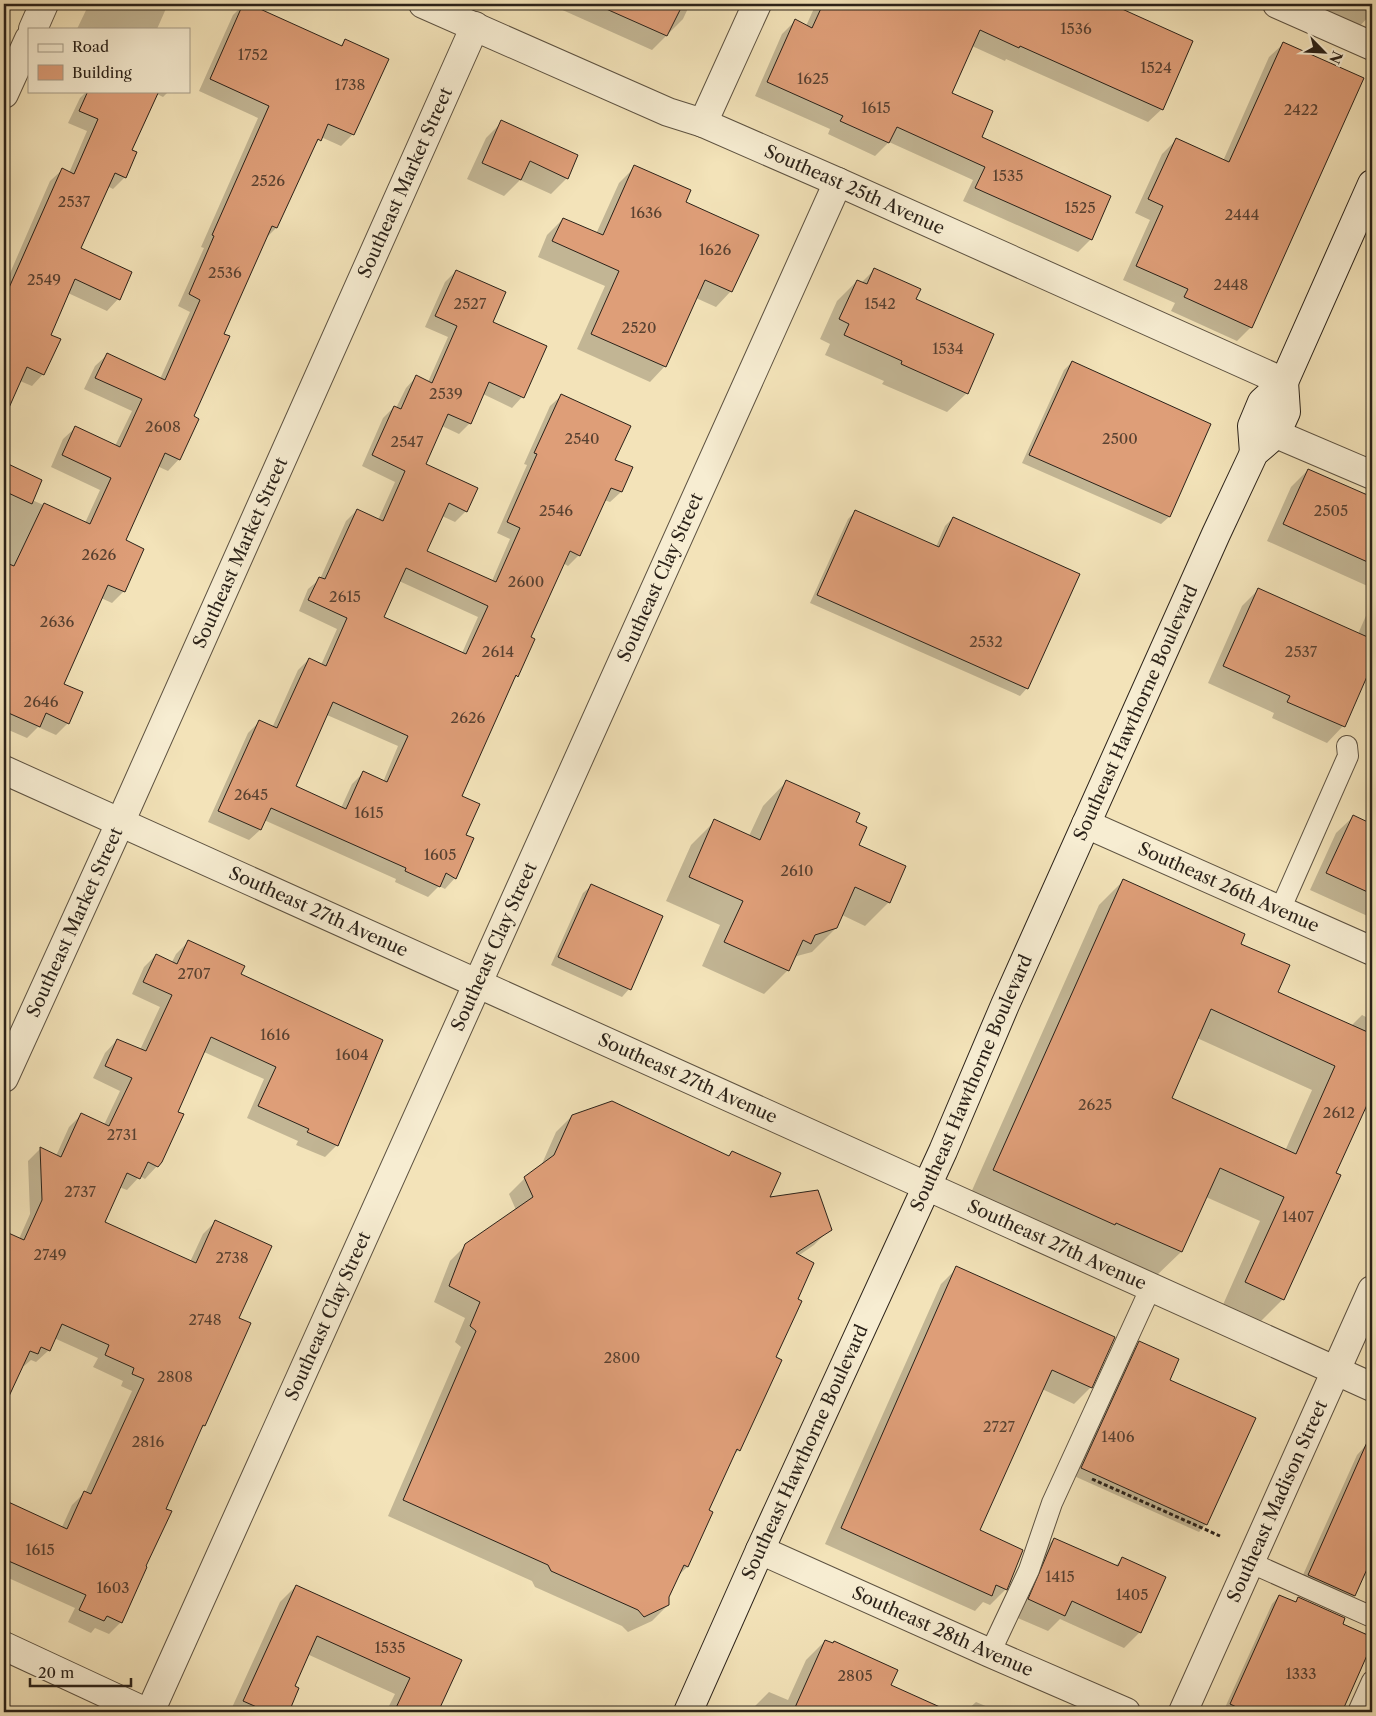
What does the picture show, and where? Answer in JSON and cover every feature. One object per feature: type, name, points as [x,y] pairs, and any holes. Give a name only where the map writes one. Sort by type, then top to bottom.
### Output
[{"type":"street","points":[[33,28],[44,4]]},
{"type":"street","name":"Southeast 25th Avenue","points":[[423,4],[668,112],[703,123],[838,182],[1284,382]]},
{"type":"street","points":[[703,123],[757,4]]},
{"type":"street","points":[[1277,4],[1372,46]]},
{"type":"street","name":"Southeast Market Street","points":[[4,1078],[120,823],[475,26]]},
{"type":"street","points":[[4,94],[28,41]]},
{"type":"street","name":"Southeast Clay Street","points":[[150,1712],[838,182]]},
{"type":"street","name":"Southeast Hawthorne Boulevard","points":[[1254,453],[1252,426],[1262,402],[1284,382],[1372,184]]},
{"type":"street","name":"Southeast Hawthorne Boulevard","points":[[688,1712],[927,1186],[1086,824],[1254,453],[1276,434],[1286,412],[1284,382]]},
{"type":"street","points":[[1276,434],[1372,475]]},
{"type":"street","name":"Southeast 27th Avenue","points":[[4,770],[1372,1387]]},
{"type":"street","name":"Southeast 26th Avenue","points":[[1086,824],[1372,951]]},
{"type":"street","name":"Southeast Madison Street","points":[[1183,1712],[1372,1290]]},
{"type":"street","name":"Southeast 28th Avenue","points":[[760,1550],[1126,1712]]},
{"type":"street","points":[[4,1646],[146,1712]]},
{"type":"lane","points":[[1280,910],[1348,756],[1347,746]]},
{"type":"lane","points":[[990,1653],[1029,1570],[1052,1503],[1151,1287]]},
{"type":"lane","points":[[1250,1562],[1372,1616]]},
{"type":"lane","points":[[1358,1712],[1372,1680]]},
{"type":"path","points":[[1068,1469],[1220,1536]]},
{"type":"building","points":[[243,4],[249,4],[342,46],[345,39],[389,59],[354,135],[328,124],[321,141],[318,139],[277,228],[272,226],[224,334],[230,336],[194,416],[199,419],[180,460],[165,453],[126,540],[144,549],[125,592],[108,585],[64,684],[83,692],[69,724],[46,713],[40,727],[4,711],[4,562],[14,566],[44,503],[90,524],[111,478],[62,455],[75,426],[120,447],[142,399],[95,378],[107,353],[165,380],[200,300],[189,294],[214,236],[212,235],[269,106],[210,79]]},
{"type":"building","points":[[595,4],[683,4],[667,36]]},
{"type":"building","points":[[823,4],[1111,4],[1193,41],[1163,110],[980,30],[952,93],[993,111],[982,137],[1111,196],[1092,240],[975,188],[985,167],[897,127],[889,143],[840,121],[843,116],[767,82],[795,19],[812,28]]},
{"type":"building","points":[[1283,42],[1364,78],[1252,328],[1184,297],[1188,289],[1136,266],[1163,206],[1148,199],[1176,138],[1229,162]]},
{"type":"building","points":[[88,92],[159,92],[132,150],[137,152],[126,178],[115,173],[81,248],[132,272],[120,300],[75,279],[51,335],[61,339],[44,375],[27,367],[4,419],[4,290],[8,290],[62,168],[74,174],[98,119],[79,111]]},
{"type":"building","points":[[501,120],[578,155],[568,179],[530,161],[521,180],[482,163]]},
{"type":"building","points":[[634,165],[691,190],[686,202],[759,235],[732,292],[705,280],[666,367],[591,334],[619,271],[552,241],[563,218],[603,235]]},
{"type":"building","points":[[874,268],[921,289],[916,299],[994,334],[968,394],[901,364],[902,361],[844,335],[849,324],[839,319],[857,280],[867,284]]},
{"type":"building","points":[[456,270],[506,292],[493,322],[547,346],[524,398],[489,382],[471,424],[448,414],[426,464],[478,488],[467,512],[449,503],[427,551],[496,582],[520,528],[507,522],[537,454],[534,453],[561,394],[631,426],[615,460],[633,467],[622,492],[611,488],[580,556],[570,551],[531,637],[535,639],[518,677],[516,675],[462,796],[480,804],[466,835],[474,838],[456,879],[446,873],[440,887],[405,871],[406,868],[271,808],[261,830],[218,811],[259,720],[277,728],[309,658],[326,666],[347,618],[308,600],[319,577],[325,579],[357,509],[383,521],[405,471],[372,455],[394,406],[401,409],[416,375],[432,383],[457,326],[435,316]],"holes":[[[406,568],[488,606],[466,654],[384,617]],[[333,702],[408,736],[387,782],[363,771],[346,809],[296,786]]]},
{"type":"building","points":[[1072,361],[1211,424],[1170,517],[1029,455]]},
{"type":"building","points":[[4,462],[42,480],[32,504],[4,491]]},
{"type":"building","points":[[1308,469],[1372,497],[1372,564],[1283,524]]},
{"type":"building","points":[[855,510],[939,547],[953,517],[1080,574],[1028,689],[817,595]]},
{"type":"building","points":[[1258,588],[1372,639],[1372,665],[1345,727],[1287,702],[1290,696],[1223,666]]},
{"type":"building","points":[[786,780],[860,813],[856,822],[867,827],[859,845],[906,866],[890,903],[855,887],[837,928],[815,935],[811,944],[803,940],[789,971],[724,942],[743,901],[689,877],[714,819],[760,840]]},
{"type":"building","points":[[1353,815],[1372,824],[1372,894],[1326,873]]},
{"type":"building","points":[[1123,879],[1245,934],[1241,944],[1290,965],[1278,992],[1372,1034],[1372,1094],[1336,1173],[1341,1175],[1284,1300],[1245,1282],[1284,1197],[1220,1168],[1182,1252],[1116,1223],[1115,1225],[993,1170]],"holes":[[[1211,1009],[1335,1066],[1296,1154],[1172,1098]]]},
{"type":"building","points":[[591,884],[663,916],[631,990],[558,957]]},
{"type":"building","points":[[188,940],[245,966],[241,974],[383,1040],[338,1146],[307,1132],[309,1129],[258,1106],[276,1067],[211,1037],[178,1112],[184,1114],[162,1162],[158,1167],[148,1162],[140,1179],[127,1173],[105,1222],[196,1263],[215,1220],[272,1246],[239,1318],[251,1323],[166,1509],[172,1511],[122,1623],[107,1616],[104,1621],[79,1610],[86,1595],[4,1559],[4,1500],[67,1529],[84,1491],[91,1494],[144,1379],[132,1374],[134,1368],[105,1355],[109,1345],[62,1324],[50,1351],[41,1347],[38,1354],[30,1351],[4,1407],[4,1231],[24,1240],[42,1200],[40,1147],[61,1157],[81,1113],[109,1126],[132,1078],[105,1066],[117,1039],[146,1051],[172,995],[143,982],[156,954],[177,964]]},
{"type":"building","points":[[612,1101],[729,1156],[732,1151],[781,1173],[770,1197],[818,1190],[832,1230],[796,1253],[814,1263],[798,1299],[802,1301],[776,1357],[782,1360],[740,1451],[737,1449],[709,1510],[713,1512],[688,1567],[684,1565],[669,1597],[669,1605],[644,1617],[638,1610],[551,1571],[548,1565],[403,1500],[476,1331],[470,1326],[480,1302],[449,1286],[465,1244],[533,1197],[524,1177],[554,1155],[572,1115]]},
{"type":"building","points":[[956,1266],[1115,1337],[1092,1388],[1052,1370],[980,1530],[1023,1550],[1007,1590],[996,1585],[992,1596],[841,1528]]},
{"type":"building","points":[[1139,1341],[1179,1359],[1170,1380],[1256,1418],[1207,1525],[1081,1468]]},
{"type":"building","points":[[1372,1431],[1372,1558],[1355,1596],[1308,1575]]},
{"type":"building","points":[[1054,1538],[1118,1566],[1122,1557],[1166,1577],[1141,1633],[1072,1601],[1065,1616],[1028,1599]]},
{"type":"building","points":[[296,1585],[462,1660],[438,1712],[394,1712],[410,1678],[317,1636],[295,1686],[299,1688],[289,1712],[268,1712],[243,1701]]},
{"type":"building","points":[[1279,1595],[1296,1602],[1298,1597],[1345,1618],[1343,1624],[1372,1637],[1372,1644],[1342,1712],[1247,1712],[1230,1704]]},
{"type":"building","points":[[825,1640],[833,1643],[834,1641],[898,1670],[891,1685],[951,1712],[793,1712]]}]
